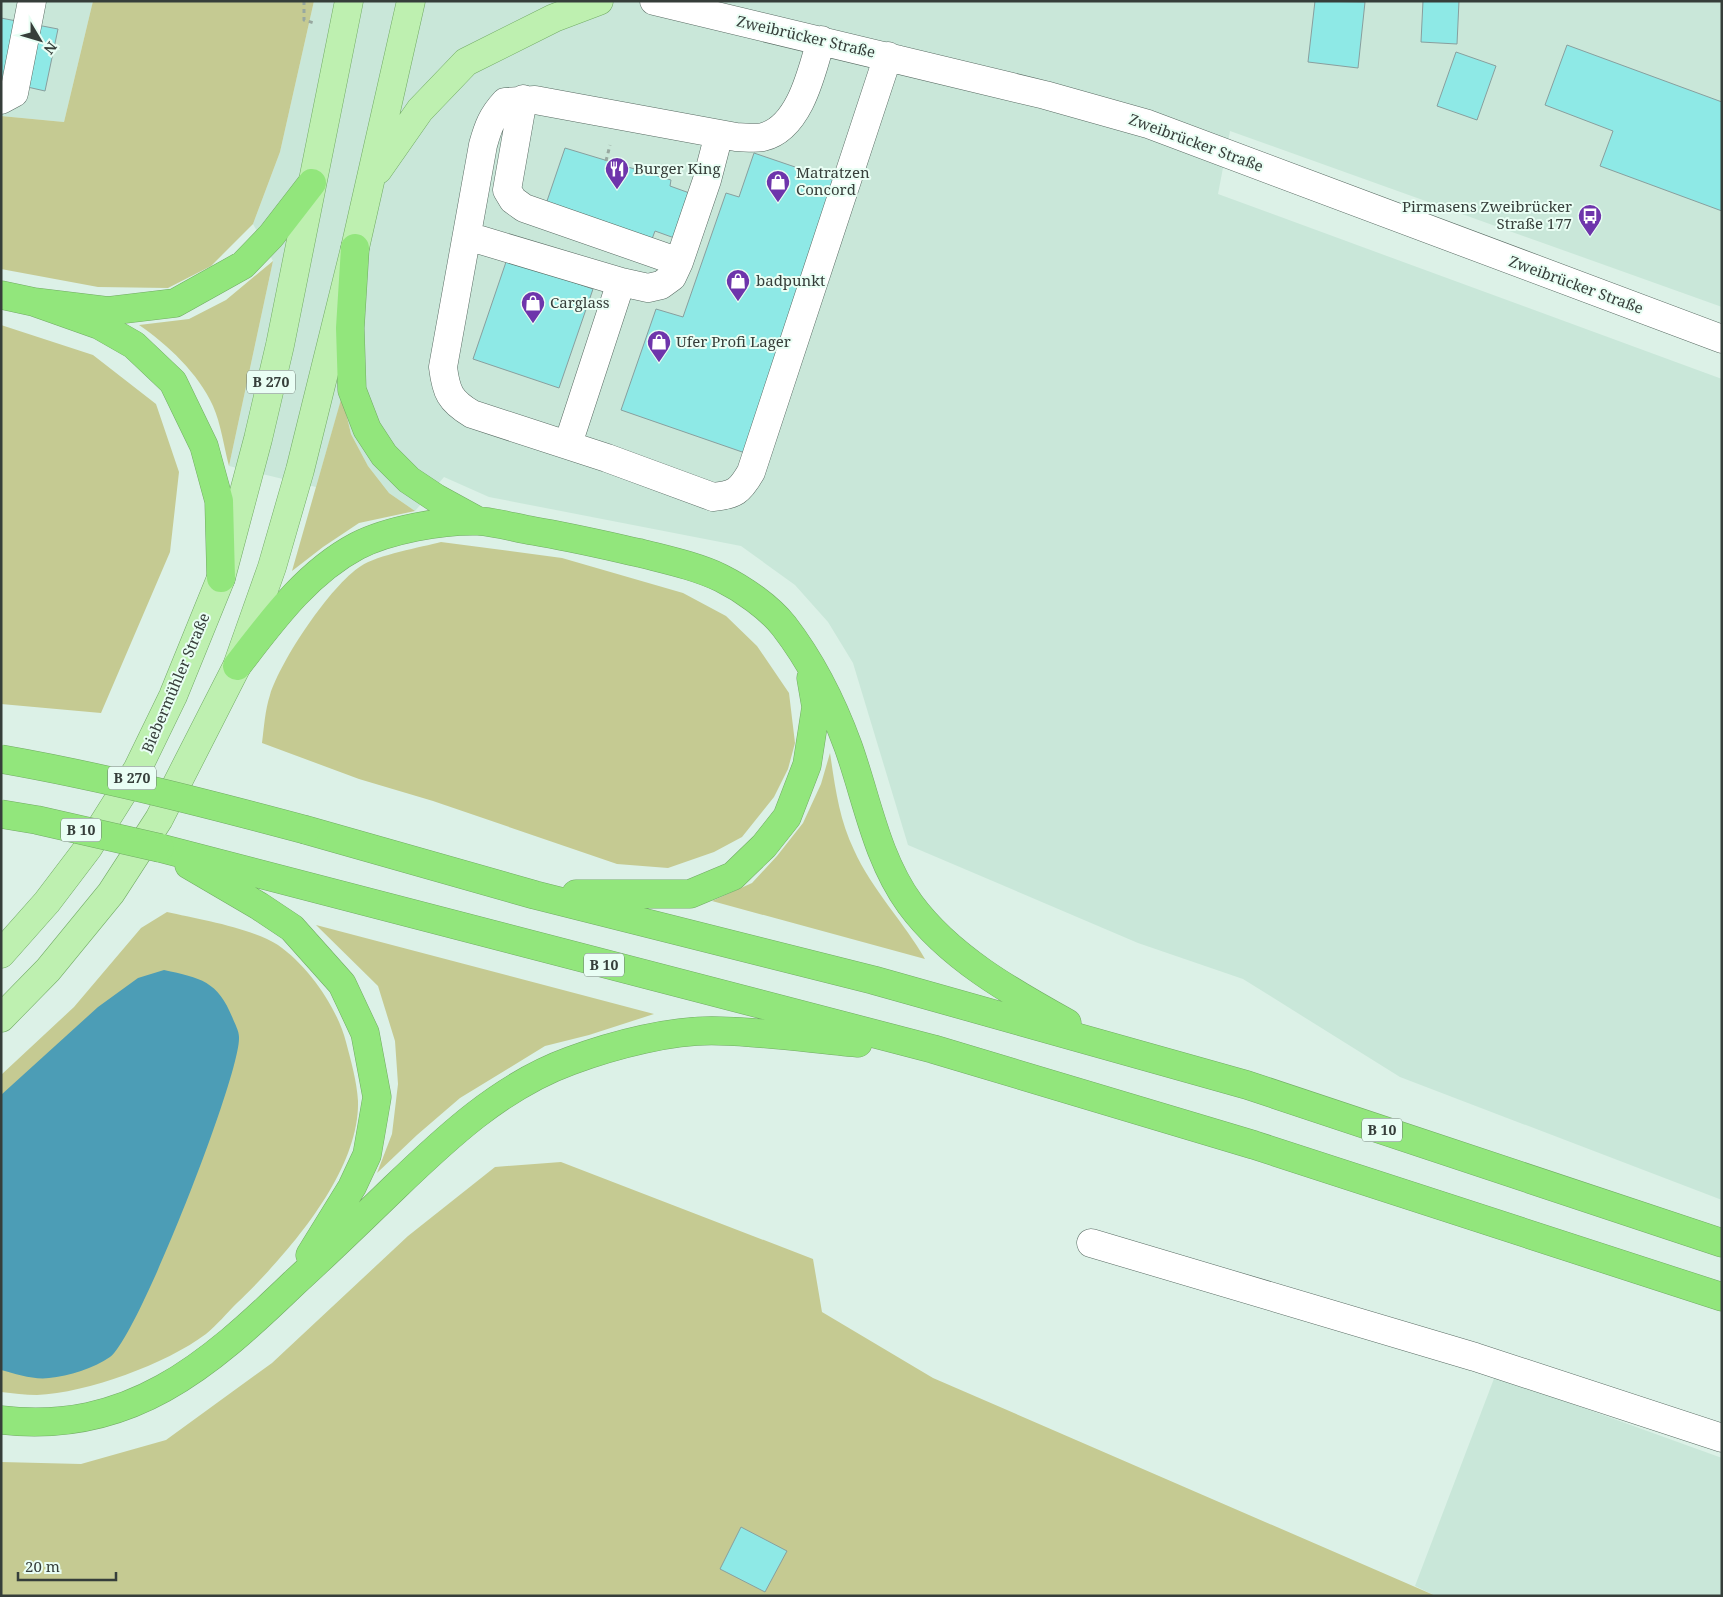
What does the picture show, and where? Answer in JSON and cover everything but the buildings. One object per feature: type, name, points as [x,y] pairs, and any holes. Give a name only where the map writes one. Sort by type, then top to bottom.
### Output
[{"type":"highway","points":[[1,295],[34,302],[108,311],[175,303],[243,265],[271,236],[312,183]]},
{"type":"highway","points":[[355,248],[350,328],[352,390],[367,429],[384,455],[409,480],[436,498],[478,521]]},
{"type":"highway","points":[[34,302],[108,330],[134,344],[173,382],[204,446],[219,501],[220,578]]},
{"type":"highway","points":[[237,666],[302,588],[329,565],[357,546],[386,534],[420,526],[478,521],[570,538],[666,560],[720,578],[749,595],[783,624],[810,666],[834,712],[849,748],[866,809],[886,863],[910,903],[932,929],[959,953],[1017,995],[1106,1045]]},
{"type":"highway","points":[[535,894],[690,894],[733,876],[764,846],[787,817],[807,765],[816,707],[810,666]]},
{"type":"highway","name":"B 10","points":[[1,760],[69,771],[306,830],[535,894],[873,980],[1106,1045],[1256,1088],[1722,1243]]},
{"type":"highway","name":"B 10","points":[[1,814],[37,820],[160,848],[276,877],[519,943],[934,1049],[1318,1165],[1722,1297]]},
{"type":"highway","points":[[160,848],[259,906],[292,928],[342,984],[365,1033],[377,1097],[367,1155],[352,1187],[288,1290]]},
{"type":"highway","points":[[1,1420],[32,1424],[78,1419],[122,1409],[176,1382],[220,1352],[288,1290],[421,1160],[464,1122],[514,1088],[568,1061],[615,1047],[670,1036],[718,1031],[934,1049]]},
{"type":"main road","name":"B 270","points":[[220,578],[258,438],[280,345],[349,1]]},
{"type":"main road","name":"B 270","points":[[1,1018],[48,970],[111,893],[160,819],[237,666],[272,567],[298,479],[355,248],[411,1]]},
{"type":"main road","points":[[371,179],[420,110],[466,62],[554,18],[599,1]]},
{"type":"main road","name":"Biebermühler Straße","points":[[1,954],[47,902],[88,848],[138,770],[173,696],[220,578]]},
{"type":"street","points":[[1,100],[14,93],[32,1]]},
{"type":"street","name":"Zweibrücker Straße","points":[[654,1],[1045,94],[1148,124],[1722,339]]},
{"type":"street","points":[[821,40],[810,80],[798,108],[782,127],[764,137],[736,138],[523,99],[505,102],[495,113],[488,125],[443,367],[446,387],[460,407],[472,414],[568,444],[713,497],[730,496],[743,486],[750,472],[888,56]]},
{"type":"street","points":[[523,99],[507,190],[513,200],[524,208],[679,262]]},
{"type":"street","points":[[466,236],[621,282],[648,288],[661,285],[672,277],[679,262],[707,180],[719,134]]},
{"type":"street","points":[[568,444],[621,282]]},
{"type":"street","points":[[1091,1243],[1475,1357],[1722,1438]]},
{"type":"shaded area","points":[[1,1],[93,1],[64,122],[1,116]]},
{"type":"shaded area","points":[[314,1],[1722,1],[1722,307],[1230,131],[1218,194],[1722,379],[1722,1200],[1400,1077],[1243,979],[1138,943],[908,845],[853,663],[828,622],[795,585],[741,546],[489,497],[444,477],[415,511],[389,493],[368,466],[351,434],[342,397],[316,487],[229,466],[273,261],[253,224],[280,152]]},
{"type":"shaded area","points":[[1495,1376],[1722,1458],[1722,1596],[1436,1596],[1415,1586]]},
{"type":"green space","points":[[93,1],[314,1],[280,152],[253,224],[211,266],[168,288],[98,287],[1,269],[1,116],[64,122]]},
{"type":"green space","points":[[273,261],[229,466],[218,420],[207,394],[191,371],[161,341],[139,325],[189,319],[226,300]]},
{"type":"green space","points":[[1,325],[93,355],[156,404],[179,472],[170,552],[101,713],[1,704]]},
{"type":"green space","points":[[342,396],[351,434],[368,466],[389,493],[415,511],[359,523],[292,571]]},
{"type":"green space","points":[[441,542],[562,558],[683,593],[726,616],[757,646],[789,693],[795,743],[788,769],[774,797],[742,837],[714,852],[668,868],[617,864],[433,801],[359,779],[262,743],[270,695],[284,663],[321,606],[335,590],[349,576],[368,562]]},
{"type":"green space","points":[[830,753],[841,814],[854,850],[870,879],[925,959],[712,901],[752,883],[777,856],[803,823],[821,784]]},
{"type":"green space","points":[[167,912],[240,929],[267,939],[278,945],[300,964],[320,988],[342,1029],[356,1086],[358,1101],[355,1128],[347,1156],[334,1184],[317,1211],[297,1237],[277,1262],[206,1334],[170,1356],[102,1383],[79,1389],[37,1395],[1,1392],[1,1075],[74,1007],[141,928]]},
{"type":"green space","points":[[316,925],[654,1014],[589,1035],[545,1046],[460,1098],[377,1173],[392,1134],[398,1084],[395,1041],[378,986]]},
{"type":"green space","points":[[561,1162],[813,1259],[822,1312],[933,1378],[1436,1596],[1,1596],[1,1462],[81,1464],[166,1440],[272,1363],[408,1236],[495,1167]]},
{"type":"water","points":[[164,970],[198,979],[214,989],[227,1006],[239,1037],[235,1061],[224,1100],[164,1257],[124,1339],[110,1357],[97,1365],[81,1371],[49,1378],[19,1375],[1,1370],[1,1095],[98,1007],[138,978]]},
{"type":"place","name":"Burger King","points":[[617,190]]},
{"type":"place","name":"Matratzen Concord","points":[[778,203]]},
{"type":"place","name":"Pirmasens Zweibrücker Straße 177","points":[[1590,237]]},
{"type":"place","name":"badpunkt","points":[[738,302]]},
{"type":"place","name":"Carglass","points":[[533,324]]},
{"type":"place","name":"Ufer Profi Lager","points":[[659,363]]}]
